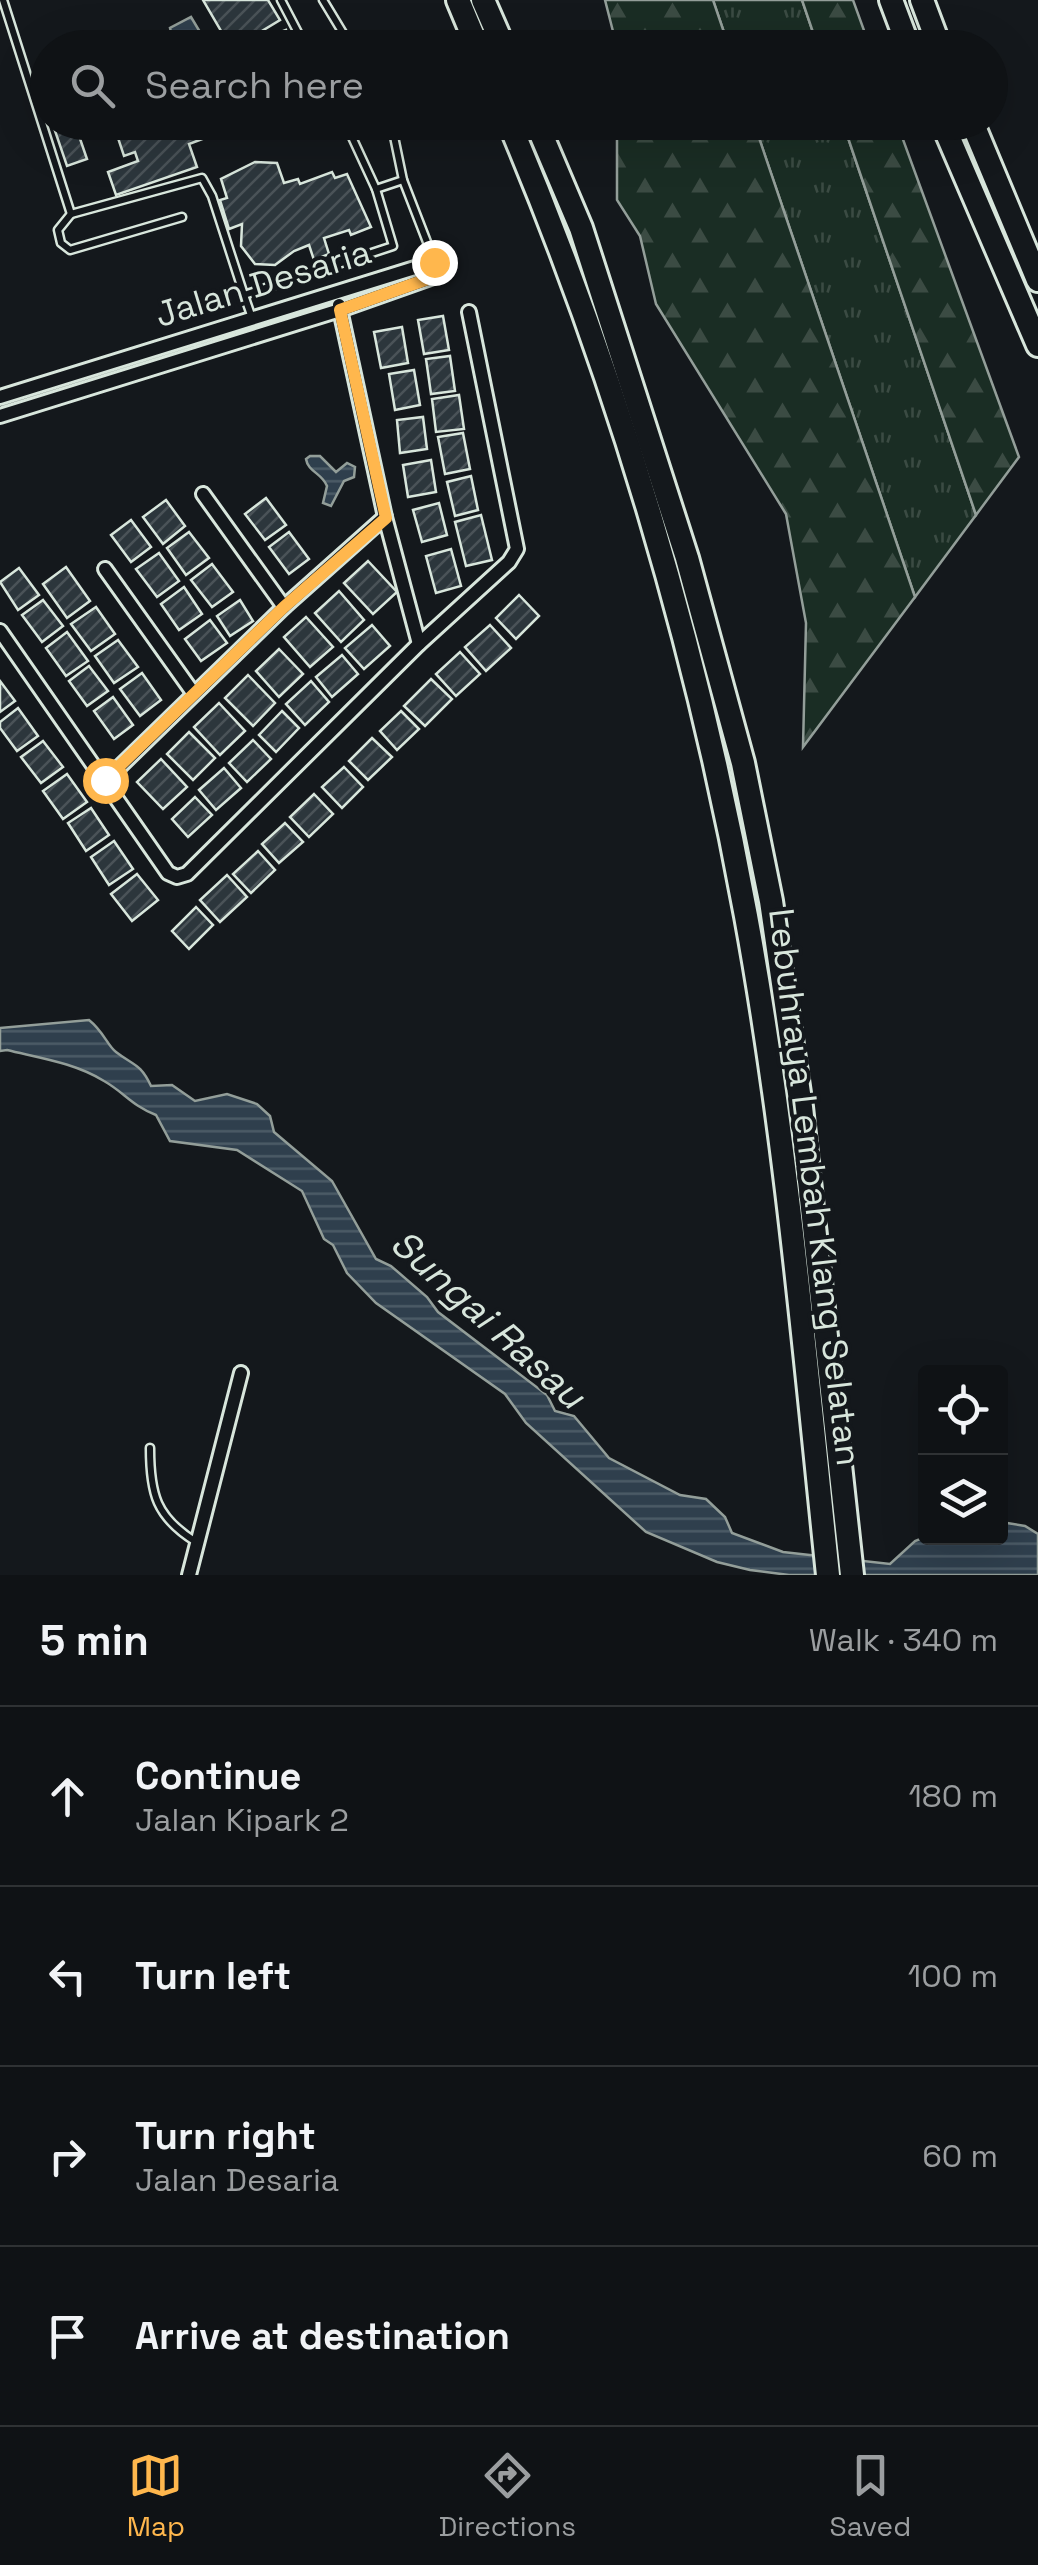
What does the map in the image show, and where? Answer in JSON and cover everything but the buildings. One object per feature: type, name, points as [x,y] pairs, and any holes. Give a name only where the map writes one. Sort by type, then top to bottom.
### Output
[{"type":"highway","points":[[458,0],[470,30]]},
{"type":"highway","points":[[483,0],[496,30]]},
{"type":"highway","points":[[891,0],[902,30]]},
{"type":"highway","points":[[922,0],[933,30]]},
{"type":"highway","name":"Lebuhraya Lembah Klang Selatan","points":[[517,140],[559,240],[658,544],[717,769],[778,1112],[828,1575]]},
{"type":"highway","name":"Lebuhraya Lembah Klang Selatan","points":[[543,140],[587,246],[687,558],[742,762],[771,900],[801,1107],[852,1575]]},
{"type":"highway","points":[[950,140],[1038,345]]},
{"type":"highway","points":[[980,140],[1038,280]]},
{"type":"street","name":"Jalan Desaria","points":[[0,397],[434,262],[439,275],[340,310],[0,416]]},
{"type":"street","points":[[336,293],[386,518],[419,644]]},
{"type":"street","points":[[0,631],[168,873],[177,877],[187,874],[518,548],[470,312]]},
{"type":"street","points":[[203,494],[284,607]]},
{"type":"street","points":[[105,780],[284,607],[386,518]]},
{"type":"street","points":[[105,568],[194,694]]},
{"type":"street","points":[[189,1575],[240,1372]]},
{"type":"lane","points":[[2,0],[30,87]]},
{"type":"lane","points":[[281,0],[297,30]]},
{"type":"lane","points":[[323,0],[341,30]]},
{"type":"lane","points":[[47,140],[71,214]]},
{"type":"lane","points":[[244,296],[392,246],[376,190],[353,140]]},
{"type":"lane","points":[[395,140],[403,180],[434,262]]},
{"type":"lane","points":[[182,216],[70,250],[61,243],[58,230],[71,214],[202,178],[212,196],[252,318]]},
{"type":"lane","points":[[376,190],[403,180]]},
{"type":"lane","points":[[150,1448],[153,1496],[174,1527],[197,1543]]},
{"type":"green space","points":[[605,0],[713,0],[723,30],[613,30]]},
{"type":"green space","points":[[713,0],[802,0],[812,30],[723,30]]},
{"type":"green space","points":[[802,0],[853,0],[864,30],[812,30]]},
{"type":"green space","points":[[617,140],[760,140],[915,597],[803,747],[806,623],[786,514],[656,304],[640,236],[617,200]]},
{"type":"green space","points":[[760,140],[849,140],[976,515],[915,597]]},
{"type":"green space","points":[[849,140],[903,140],[1019,457],[976,515]]},
{"type":"water","points":[[191,17],[199,30],[170,30]]},
{"type":"water","points":[[310,456],[320,456],[336,472],[347,463],[355,467],[354,477],[344,481],[331,506],[323,503],[327,486],[307,463]]},
{"type":"water","points":[[89,1020],[113,1049],[140,1069],[151,1086],[172,1085],[195,1101],[227,1094],[257,1104],[270,1116],[274,1132],[332,1181],[376,1259],[391,1266],[427,1297],[438,1312],[547,1395],[555,1411],[574,1416],[609,1458],[680,1495],[706,1499],[725,1517],[732,1533],[783,1552],[890,1564],[918,1540],[918,1545],[1008,1545],[1008,1523],[1025,1526],[1038,1534],[1038,1575],[789,1575],[717,1562],[646,1532],[526,1423],[505,1394],[376,1303],[347,1273],[333,1245],[324,1239],[302,1191],[237,1150],[170,1141],[156,1115],[93,1075],[57,1062],[0,1051],[0,1028]]},
{"type":"route","points":[[105,780],[284,607],[386,518],[340,310],[439,275],[434,262]]},
{"type":"water label","name":"Sungai Rasau","points":[[488,1319]]}]
